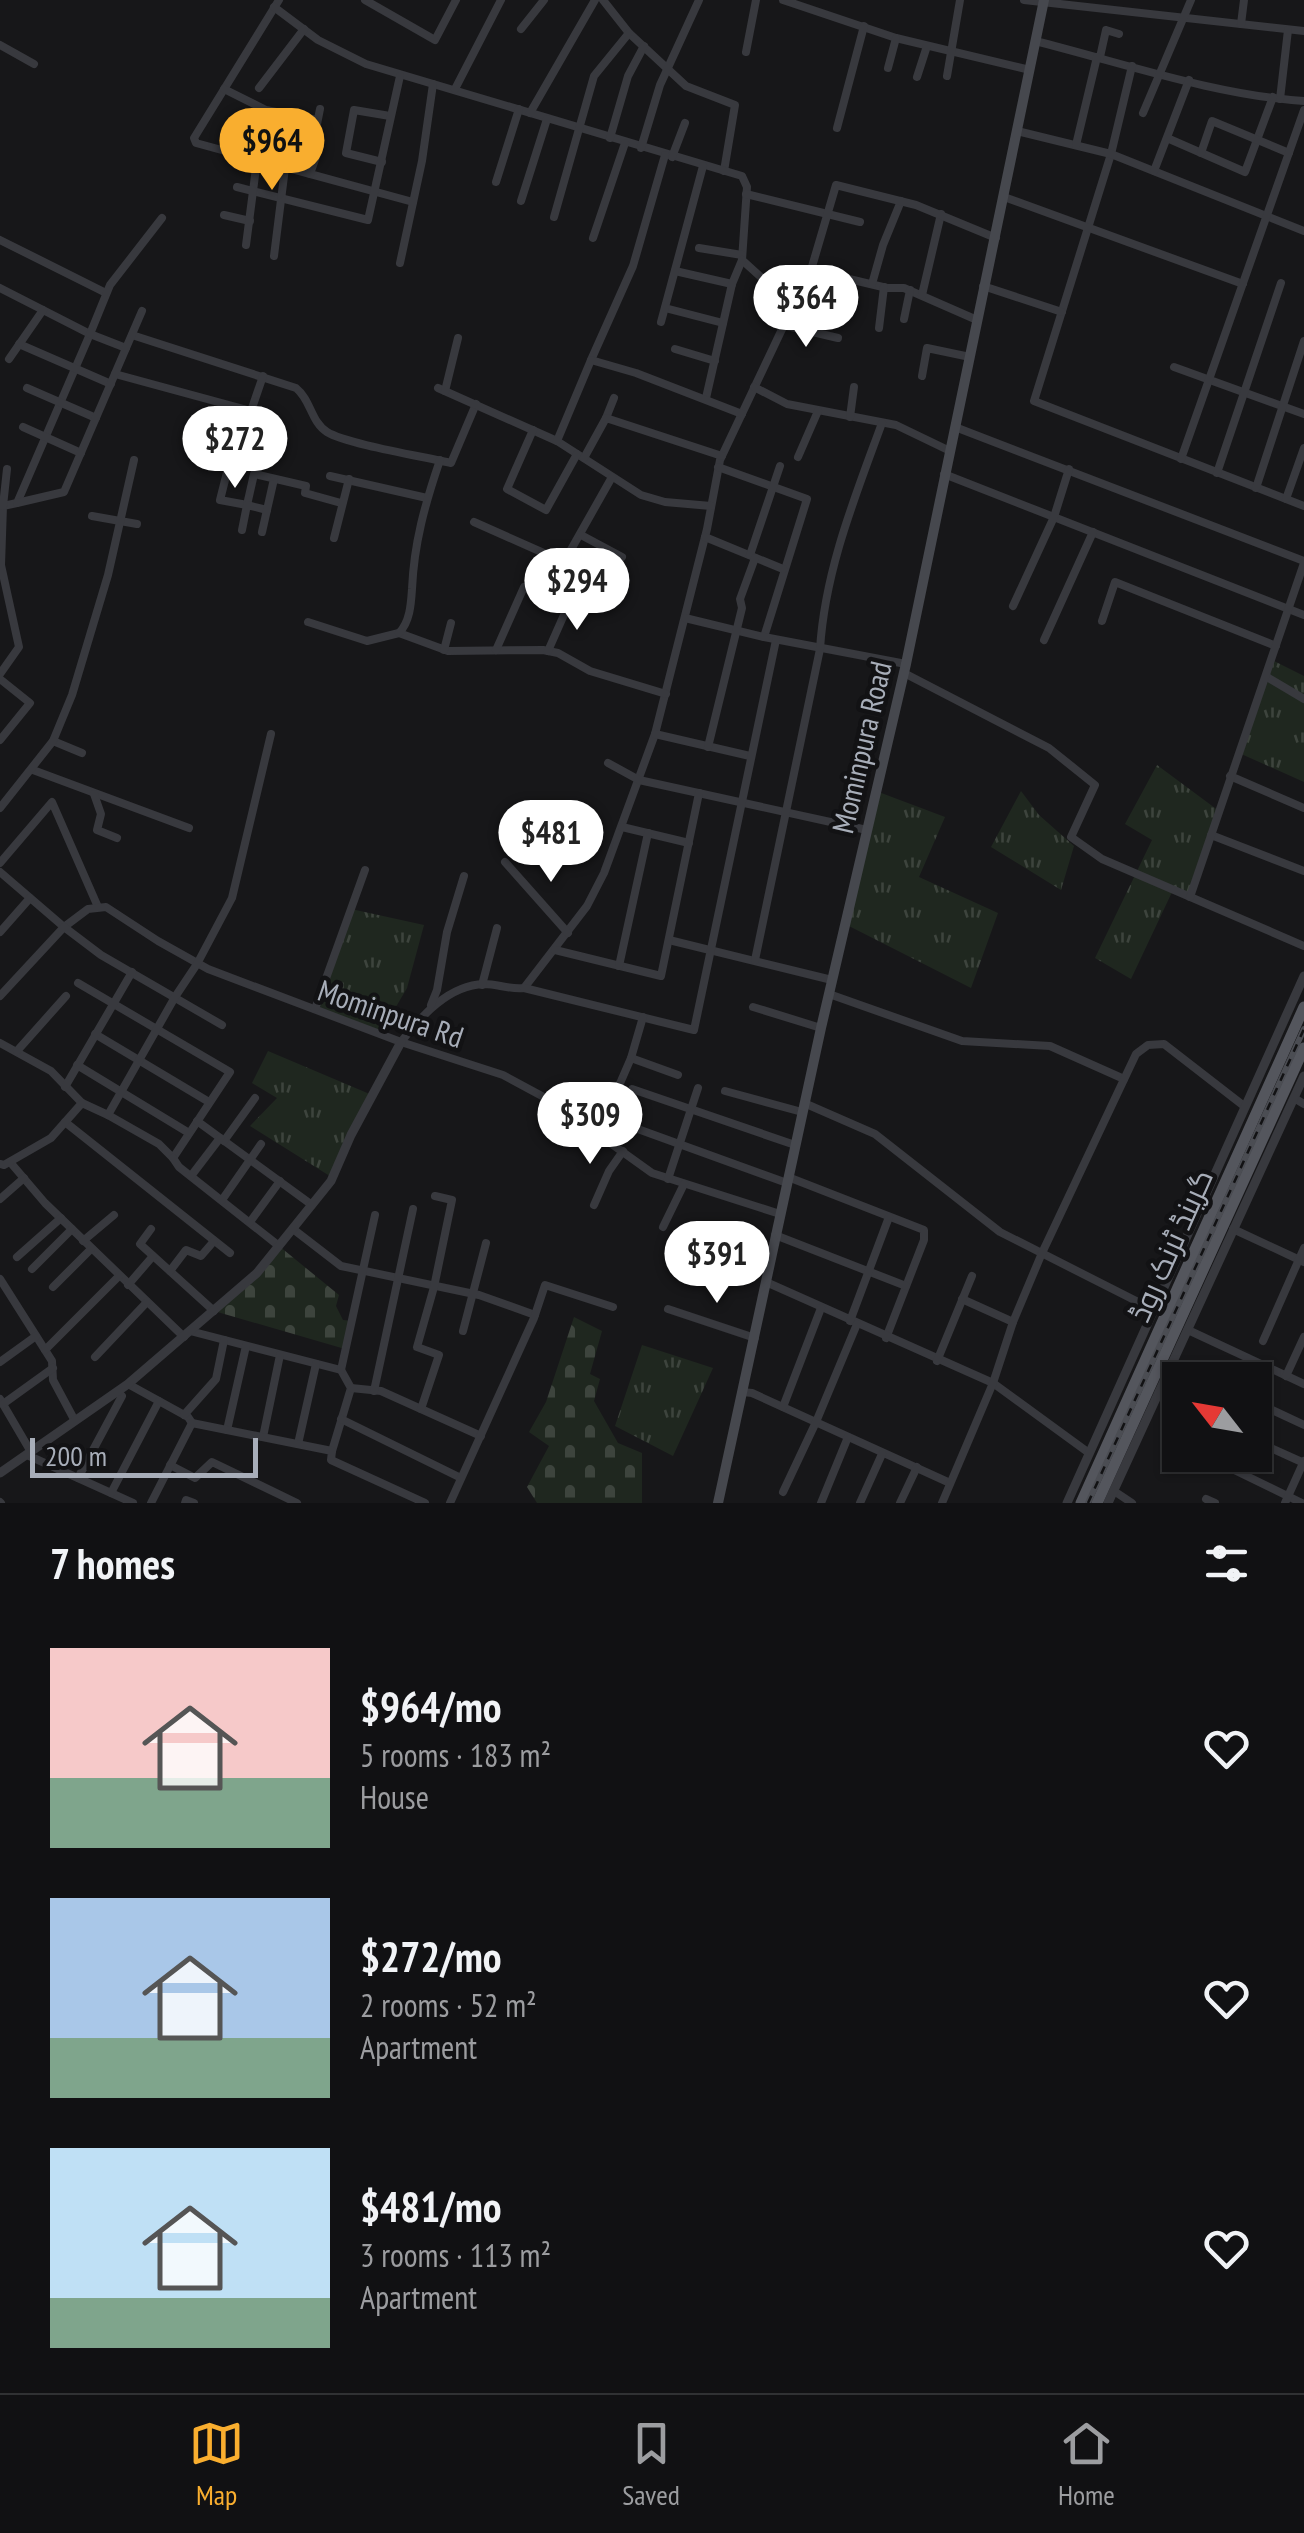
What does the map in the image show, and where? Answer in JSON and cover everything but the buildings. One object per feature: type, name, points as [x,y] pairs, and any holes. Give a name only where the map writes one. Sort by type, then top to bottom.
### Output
[{"type":"main road","name":"Mominpura Road","points":[[718,1503],[820,1028],[905,668],[1043,2]]},
{"type":"main road","name":"گرینڈ ٹرنک روڈ","points":[[1081,1503],[1304,1007]]},
{"type":"main road","name":"گرینڈ ٹرنک روڈ","points":[[1097,1503],[1140,1421],[1304,1048]]},
{"type":"street","points":[[365,0],[435,40],[456,0]]},
{"type":"street","points":[[455,90],[501,0]]},
{"type":"street","points":[[520,29],[544,0]]},
{"type":"street","points":[[530,114],[595,0]]},
{"type":"street","points":[[603,0],[629,33],[686,86],[735,105],[724,171]]},
{"type":"street","points":[[641,148],[668,68],[699,0]]},
{"type":"street","points":[[746,52],[756,0]]},
{"type":"street","points":[[783,0],[896,38],[1030,70]]},
{"type":"street","points":[[947,76],[960,0]]},
{"type":"street","points":[[1024,0],[1304,32]]},
{"type":"street","points":[[1143,113],[1191,0]]},
{"type":"street","points":[[1241,24],[1244,0]]},
{"type":"street","points":[[413,202],[196,143],[194,138],[276,4],[318,40],[366,64],[742,176],[746,180],[742,258],[732,284],[706,398]]},
{"type":"street","points":[[838,128],[864,26]]},
{"type":"street","points":[[259,88],[304,29]]},
{"type":"street","points":[[1076,145],[1106,30],[1120,34]]},
{"type":"street","points":[[1166,138],[1244,172],[1277,98],[1288,30]]},
{"type":"street","points":[[554,217],[594,76],[629,33]]},
{"type":"street","points":[[888,68],[896,38]]},
{"type":"street","points":[[1036,41],[1189,80],[1304,101]]},
{"type":"street","points":[[0,45],[34,64]]},
{"type":"street","points":[[610,138],[628,76],[644,46]]},
{"type":"street","points":[[917,78],[927,46]]},
{"type":"street","points":[[1132,66],[1111,154],[1034,401],[1304,506]]},
{"type":"street","points":[[237,186],[368,220],[400,76]]},
{"type":"street","points":[[1154,171],[1189,80]]},
{"type":"street","points":[[400,264],[433,84]]},
{"type":"street","points":[[224,89],[266,110],[318,120]]},
{"type":"street","points":[[310,174],[318,148],[314,139],[320,108]]},
{"type":"street","points":[[382,162],[346,153],[348,139],[354,110],[390,116]]},
{"type":"street","points":[[496,182],[518,110]]},
{"type":"street","points":[[1182,459],[1304,110]]},
{"type":"street","points":[[522,201],[547,119]]},
{"type":"street","points":[[1200,153],[1212,120],[1289,153]]},
{"type":"street","points":[[556,442],[633,266],[669,156],[685,123]]},
{"type":"street","points":[[1018,131],[1111,154],[1304,231]]},
{"type":"street","points":[[246,246],[260,137]]},
{"type":"street","points":[[594,238],[625,143]]},
{"type":"street","points":[[661,322],[703,166]]},
{"type":"street","points":[[274,256],[285,168]]},
{"type":"street","points":[[524,988],[568,933],[604,872],[622,827],[666,694],[718,467],[810,270],[836,185],[901,201],[996,238]]},
{"type":"street","points":[[746,194],[860,222]]},
{"type":"street","points":[[1004,196],[1243,284]]},
{"type":"street","points":[[872,284],[901,201]]},
{"type":"street","points":[[922,295],[940,214]]},
{"type":"street","points":[[224,215],[250,221]]},
{"type":"street","points":[[17,503],[106,293],[162,218]]},
{"type":"street","points":[[0,240],[106,293]]},
{"type":"street","points":[[700,248],[742,258],[795,302],[826,308]]},
{"type":"street","points":[[674,270],[732,284]]},
{"type":"street","points":[[810,270],[910,290],[977,320]]},
{"type":"street","points":[[1217,472],[1281,284]]},
{"type":"street","points":[[983,286],[1062,312]]},
{"type":"street","points":[[879,328],[884,287]]},
{"type":"street","points":[[0,288],[126,348]]},
{"type":"street","points":[[904,319],[910,290]]},
{"type":"street","points":[[664,308],[723,323]]},
{"type":"street","points":[[10,359],[43,310]]},
{"type":"street","points":[[3,506],[64,492],[142,310]]},
{"type":"street","points":[[784,325],[838,338]]},
{"type":"street","points":[[132,335],[296,388],[307,396],[312,414],[327,432],[452,463],[476,404]]},
{"type":"street","points":[[458,338],[441,390],[556,442],[652,499],[710,506]]},
{"type":"street","points":[[1256,488],[1304,341]]},
{"type":"street","points":[[19,344],[113,379],[251,411],[263,376]]},
{"type":"street","points":[[922,376],[927,348],[970,357]]},
{"type":"street","points":[[675,349],[715,361]]},
{"type":"street","points":[[591,360],[742,414]]},
{"type":"street","points":[[1174,367],[1304,414]]},
{"type":"street","points":[[754,387],[776,400],[916,432],[950,451]]},
{"type":"street","points":[[27,388],[96,418]]},
{"type":"street","points":[[850,416],[854,388]]},
{"type":"street","points":[[532,430],[507,489],[546,510],[606,418],[614,398]]},
{"type":"street","points":[[243,409],[220,500],[267,510]]},
{"type":"street","points":[[798,457],[818,411]]},
{"type":"street","points":[[606,418],[722,456]]},
{"type":"street","points":[[755,960],[820,649],[822,614],[842,536],[882,423]]},
{"type":"street","points":[[23,427],[81,453]]},
{"type":"street","points":[[955,427],[1304,562],[1190,897]]},
{"type":"street","points":[[1286,499],[1304,448]]},
{"type":"street","points":[[0,808],[53,741],[94,626],[134,460]]},
{"type":"street","points":[[400,633],[406,626],[414,552],[440,460]]},
{"type":"street","points":[[708,747],[742,608],[740,599],[780,466]]},
{"type":"street","points":[[718,467],[807,500],[764,638]]},
{"type":"street","points":[[1013,606],[1054,517],[1070,469]]},
{"type":"street","points":[[0,740],[30,703],[0,676],[18,647],[1,565],[6,470]]},
{"type":"street","points":[[242,530],[254,474],[306,486],[305,492],[341,503]]},
{"type":"street","points":[[944,474],[1304,615]]},
{"type":"street","points":[[330,476],[427,498]]},
{"type":"street","points":[[474,522],[561,562],[568,558],[612,477]]},
{"type":"street","points":[[262,532],[274,479]]},
{"type":"street","points":[[334,538],[349,479]]},
{"type":"street","points":[[92,516],[137,524]]},
{"type":"street","points":[[1044,640],[1092,532]]},
{"type":"street","points":[[581,535],[622,557]]},
{"type":"street","points":[[705,537],[783,569]]},
{"type":"street","points":[[1102,621],[1115,582],[1276,646]]},
{"type":"street","points":[[496,650],[524,587]]},
{"type":"street","points":[[548,651],[571,600]]},
{"type":"street","points":[[685,618],[905,668],[1049,748],[1095,786],[1071,837],[1102,859],[1304,946]]},
{"type":"street","points":[[308,622],[368,641],[400,633],[444,650],[548,651],[590,671],[666,694]]},
{"type":"street","points":[[444,650],[452,623]]},
{"type":"street","points":[[0,1473],[118,1392],[258,1274],[331,1181],[401,1042],[429,1009],[451,994],[482,984],[524,988],[694,1030],[776,640]]},
{"type":"street","points":[[1267,677],[1304,699]]},
{"type":"street","points":[[108,1115],[174,997],[198,964],[232,898],[271,734]]},
{"type":"street","points":[[655,734],[750,756]]},
{"type":"street","points":[[53,741],[82,752]]},
{"type":"street","points":[[608,762],[639,780],[867,830]]},
{"type":"street","points":[[33,770],[189,828]]},
{"type":"street","points":[[1230,776],[1304,808]]},
{"type":"street","points":[[556,950],[661,976],[699,793]]},
{"type":"street","points":[[94,794],[101,814],[97,830],[116,838]]},
{"type":"street","points":[[0,862],[52,802],[98,908],[88,908],[64,928],[0,996]]},
{"type":"street","points":[[622,827],[689,843]]},
{"type":"street","points":[[619,966],[648,833]]},
{"type":"street","points":[[1211,835],[1304,872]]},
{"type":"street","points":[[505,862],[568,933]]},
{"type":"street","points":[[315,1009],[365,870]]},
{"type":"street","points":[[0,872],[64,928],[222,1025]]},
{"type":"street","points":[[429,1009],[464,876]]},
{"type":"street","points":[[0,932],[30,898]]},
{"type":"street","name":"Mominpura Rd","points":[[98,908],[106,907],[198,964],[401,1042],[503,1074],[553,1102],[652,1174],[780,1214]]},
{"type":"street","points":[[482,984],[497,928]]},
{"type":"street","points":[[668,940],[832,980]]},
{"type":"street","points":[[65,1086],[132,972]]},
{"type":"street","points":[[1067,1503],[1304,976]]},
{"type":"street","points":[[78,982],[230,1072],[172,1158]]},
{"type":"street","points":[[828,994],[962,1041],[1050,1046],[1124,1079]]},
{"type":"street","points":[[17,1051],[66,996]]},
{"type":"street","points":[[753,1006],[820,1028]]},
{"type":"street","points":[[598,1134],[631,1058],[642,1017]]},
{"type":"street","points":[[95,1034],[209,1102]]},
{"type":"street","points":[[0,1055],[2,1044],[17,1051],[51,1071],[82,1103],[160,1144],[192,1176],[280,1246]]},
{"type":"street","points":[[942,1503],[993,1384],[1042,1253],[1140,1048],[1164,1044],[1244,1106]]},
{"type":"street","points":[[631,1058],[678,1074]]},
{"type":"street","points":[[78,1065],[189,1133]]},
{"type":"street","points":[[1108,1503],[1140,1421],[1299,1101],[1304,1076]]},
{"type":"street","points":[[668,1179],[698,1088]]},
{"type":"street","points":[[632,1089],[795,1145]]},
{"type":"street","points":[[725,1091],[803,1108],[875,1134],[1000,1232],[1154,1310]]},
{"type":"street","points":[[192,1176],[255,1098]]},
{"type":"street","points":[[82,1103],[51,1138],[4,1165],[24,1178],[119,1276],[187,1334],[340,1370]]},
{"type":"street","points":[[197,1121],[312,1205]]},
{"type":"street","points":[[66,1122],[230,1253]]},
{"type":"street","points":[[634,1128],[915,1226],[925,1234],[886,1338]]},
{"type":"street","points":[[222,1200],[261,1144]]},
{"type":"street","points":[[594,1205],[608,1170],[623,1152]]},
{"type":"street","points":[[0,1198],[24,1178]]},
{"type":"street","points":[[250,1222],[280,1182]]},
{"type":"street","points":[[664,1227],[684,1184]]},
{"type":"street","points":[[421,1410],[439,1355],[417,1347],[452,1200],[434,1196]]},
{"type":"street","points":[[374,1390],[413,1209]]},
{"type":"street","points":[[84,1241],[114,1214]]},
{"type":"street","points":[[376,1215],[340,1370],[350,1388],[332,1460],[425,1503]]},
{"type":"street","points":[[783,1492],[816,1422],[889,1217]]},
{"type":"street","points":[[17,1257],[60,1218]]},
{"type":"street","points":[[151,1229],[140,1244],[214,1311]]},
{"type":"street","points":[[293,1229],[334,1262],[363,1272],[472,1294],[535,1315]]},
{"type":"street","points":[[1233,1229],[1302,1261]]},
{"type":"street","points":[[32,1270],[72,1230]]},
{"type":"street","points":[[775,1235],[906,1286]]},
{"type":"street","points":[[170,1271],[186,1250],[202,1256],[214,1241]]},
{"type":"street","points":[[463,1331],[486,1243]]},
{"type":"street","points":[[1263,1341],[1302,1261],[1304,1248]]},
{"type":"street","points":[[53,1287],[92,1249]]},
{"type":"street","points":[[128,1284],[153,1256]]},
{"type":"street","points":[[45,1350],[119,1276]]},
{"type":"street","points":[[937,1361],[972,1276]]},
{"type":"street","points":[[766,1282],[993,1384],[1089,1453]]},
{"type":"street","points":[[450,1503],[535,1315],[545,1284],[612,1308]]},
{"type":"street","points":[[2,1286],[45,1350],[53,1368],[53,1380],[75,1421]]},
{"type":"street","points":[[962,1298],[1013,1322]]},
{"type":"street","points":[[94,1356],[147,1302]]},
{"type":"street","points":[[783,1407],[822,1308]]},
{"type":"street","points":[[668,1309],[755,1338]]},
{"type":"street","points":[[1188,1330],[1304,1384]]},
{"type":"street","points":[[0,1362],[36,1336]]},
{"type":"street","points":[[1286,1376],[1304,1338]]},
{"type":"street","points":[[184,1414],[216,1379],[224,1340]]},
{"type":"street","points":[[227,1430],[246,1346]]},
{"type":"street","points":[[263,1437],[280,1354]]},
{"type":"street","points":[[298,1444],[316,1364]]},
{"type":"street","points":[[53,1368],[2,1402],[29,1453],[133,1503]]},
{"type":"street","points":[[128,1384],[184,1414],[192,1423],[332,1451]]},
{"type":"street","points":[[350,1388],[374,1390],[481,1436]]},
{"type":"street","points":[[78,1478],[122,1396],[118,1392]]},
{"type":"street","points":[[743,1392],[950,1484]]},
{"type":"street","points":[[111,1493],[159,1402]]},
{"type":"street","points":[[1272,1410],[1304,1426]]},
{"type":"street","points":[[342,1419],[461,1478]]},
{"type":"street","points":[[151,1503],[192,1423]]},
{"type":"street","points":[[821,1503],[848,1437]]},
{"type":"street","points":[[1272,1448],[1304,1462],[1286,1500]]},
{"type":"street","points":[[860,1503],[882,1454]]},
{"type":"street","points":[[170,1465],[195,1478],[212,1462],[297,1503]]},
{"type":"street","points":[[900,1503],[917,1467]]},
{"type":"street","points":[[1236,1472],[1286,1500],[1302,1503]]},
{"type":"street","points":[[1114,1491],[1132,1503]]},
{"type":"street","points":[[398,1503],[403,1493]]},
{"type":"street","points":[[185,1503],[194,1503]]},
{"type":"green space","points":[[1272,660],[1304,676],[1304,782],[1239,753]]},
{"type":"green space","points":[[1157,765],[1219,811],[1190,897],[1173,890],[1131,979],[1095,958],[1152,840],[1125,824]]},
{"type":"green space","points":[[876,791],[945,817],[919,877],[998,913],[971,988],[845,924]]},
{"type":"green space","points":[[1021,791],[1039,815],[1074,846],[1061,890],[991,847]]},
{"type":"green space","points":[[351,909],[424,925],[407,988],[380,1034],[315,1009]]},
{"type":"green space","points":[[268,1051],[372,1095],[333,1178],[250,1126],[277,1098],[252,1083]]},
{"type":"green space","points":[[279,1246],[339,1295],[336,1306],[343,1320],[352,1321],[345,1349],[214,1311]]},
{"type":"green space","points":[[574,1317],[602,1331],[590,1374],[600,1379],[594,1401],[618,1443],[642,1453],[642,1503],[537,1503],[527,1487],[549,1446],[529,1432],[546,1402]]},
{"type":"green space","points":[[642,1345],[713,1368],[673,1456],[615,1426]]},
{"type":"railway","points":[[1088,1503],[1304,1029]]}]
